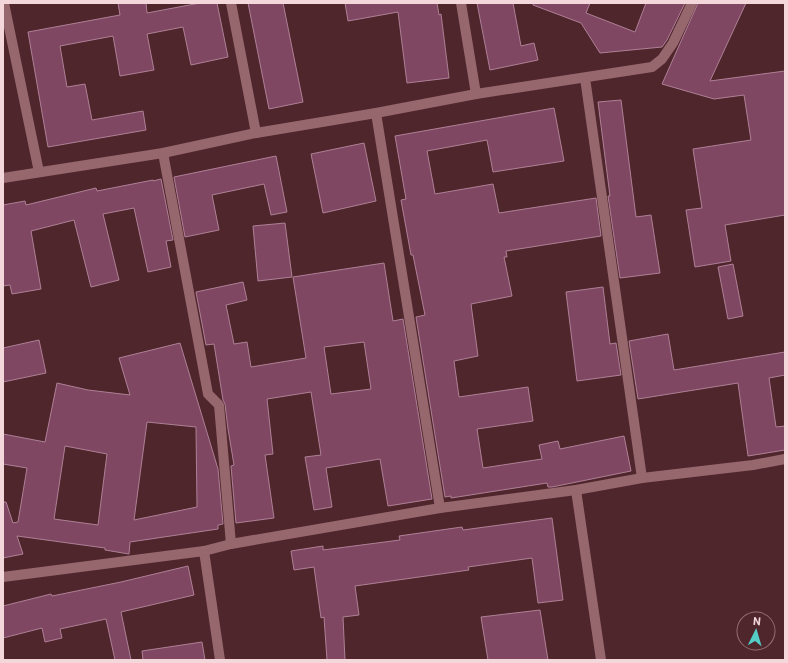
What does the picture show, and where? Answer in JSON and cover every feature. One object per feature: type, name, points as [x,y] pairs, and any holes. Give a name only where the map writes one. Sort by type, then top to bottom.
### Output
[{"type":"street","points":[[4,3],[39,172]]},
{"type":"street","points":[[231,3],[256,133]]},
{"type":"street","points":[[462,3],[476,94]]},
{"type":"street","points":[[3,178],[163,153],[256,133],[376,113],[476,94],[652,67],[662,59],[673,42],[692,3]]},
{"type":"street","points":[[585,78],[642,478]]},
{"type":"street","points":[[376,113],[440,508]]},
{"type":"street","points":[[163,153],[208,394],[219,405],[231,544]]},
{"type":"street","points":[[3,577],[204,551],[231,544],[440,508],[576,490],[642,478],[753,465],[785,459]]},
{"type":"street","points":[[576,490],[601,660]]},
{"type":"street","points":[[204,551],[220,660]]},
{"type":"building","points":[[118,3],[146,3],[147,13],[200,3],[217,3],[228,57],[191,65],[183,27],[147,34],[154,70],[120,76],[113,36],[60,46],[67,87],[85,84],[92,120],[143,111],[146,130],[48,147],[28,32],[120,15]]},
{"type":"building","points":[[248,3],[283,3],[303,102],[269,109]]},
{"type":"building","points":[[345,3],[437,3],[439,15],[441,14],[449,78],[407,83],[398,12],[348,21]]},
{"type":"building","points":[[477,3],[513,3],[521,46],[534,43],[538,60],[490,70]]},
{"type":"building","points":[[533,3],[590,3],[586,13],[635,32],[646,3],[685,3],[662,47],[600,53],[581,23],[533,5]]},
{"type":"building","points":[[698,3],[746,3],[710,81],[785,71],[785,215],[725,225],[731,261],[695,267],[686,210],[702,208],[693,149],[751,140],[744,95],[714,99],[662,84]]},
{"type":"building","points":[[621,100],[636,217],[651,215],[660,273],[620,278],[608,196],[610,196],[598,102]]},
{"type":"building","points":[[554,108],[564,161],[493,172],[487,140],[427,151],[435,194],[493,184],[499,213],[596,198],[601,236],[506,251],[507,257],[504,257],[512,296],[471,304],[478,356],[454,361],[459,397],[528,387],[533,421],[477,429],[483,468],[542,459],[539,445],[558,441],[560,449],[624,436],[631,471],[552,487],[548,487],[547,483],[451,498],[451,496],[445,497],[416,317],[425,315],[413,255],[411,255],[401,200],[406,199],[395,136]]},
{"type":"building","points":[[364,143],[376,201],[323,213],[311,154]]},
{"type":"building","points":[[276,156],[287,212],[271,215],[264,184],[212,195],[219,230],[185,237],[174,177]]},
{"type":"building","points":[[161,179],[173,240],[166,241],[171,267],[148,272],[134,208],[103,214],[119,280],[91,287],[74,220],[31,231],[41,289],[12,294],[10,285],[3,286],[3,205],[25,201],[26,205],[96,188],[97,191]]},
{"type":"building","points":[[285,223],[292,277],[258,281],[253,226]]},
{"type":"building","points":[[384,263],[393,321],[403,319],[432,499],[388,506],[380,459],[326,468],[332,507],[314,510],[305,457],[321,455],[311,392],[267,399],[273,454],[265,455],[274,518],[236,523],[231,466],[234,465],[225,404],[223,400],[214,344],[206,345],[196,292],[243,282],[247,300],[226,305],[234,344],[247,342],[251,367],[306,358],[293,277]],"holes":[[[364,342],[371,389],[331,394],[324,347]]]},
{"type":"building","points":[[733,264],[743,316],[728,319],[718,267]]},
{"type":"building","points":[[603,287],[610,344],[616,343],[621,375],[577,381],[566,292]]},
{"type":"building","points":[[668,334],[674,370],[785,352],[785,375],[769,378],[776,427],[785,426],[785,450],[748,456],[738,383],[638,399],[629,341]]},
{"type":"building","points":[[39,340],[46,373],[3,382],[3,348]]},
{"type":"building","points":[[180,343],[218,469],[223,524],[218,525],[218,529],[130,542],[129,554],[105,550],[105,548],[17,536],[23,554],[3,558],[3,502],[6,502],[13,523],[18,522],[27,468],[3,464],[3,434],[45,442],[57,383],[88,390],[130,395],[119,358]],"holes":[[[147,422],[196,427],[197,507],[134,520]],[[65,446],[107,454],[98,525],[54,519]]]},
{"type":"building","points":[[552,518],[563,600],[538,603],[532,558],[468,567],[469,570],[355,586],[359,615],[343,617],[345,660],[327,660],[324,617],[321,618],[314,567],[294,570],[291,551],[323,546],[323,550],[400,540],[399,536],[462,527],[463,530]]},
{"type":"building","points":[[188,566],[194,595],[121,612],[131,660],[115,660],[106,619],[60,629],[62,638],[45,642],[42,628],[3,638],[3,606],[51,594],[52,596],[121,582]]},
{"type":"building","points":[[540,610],[548,660],[488,660],[481,617]]},
{"type":"building","points":[[202,642],[205,660],[143,660],[142,651]]}]
